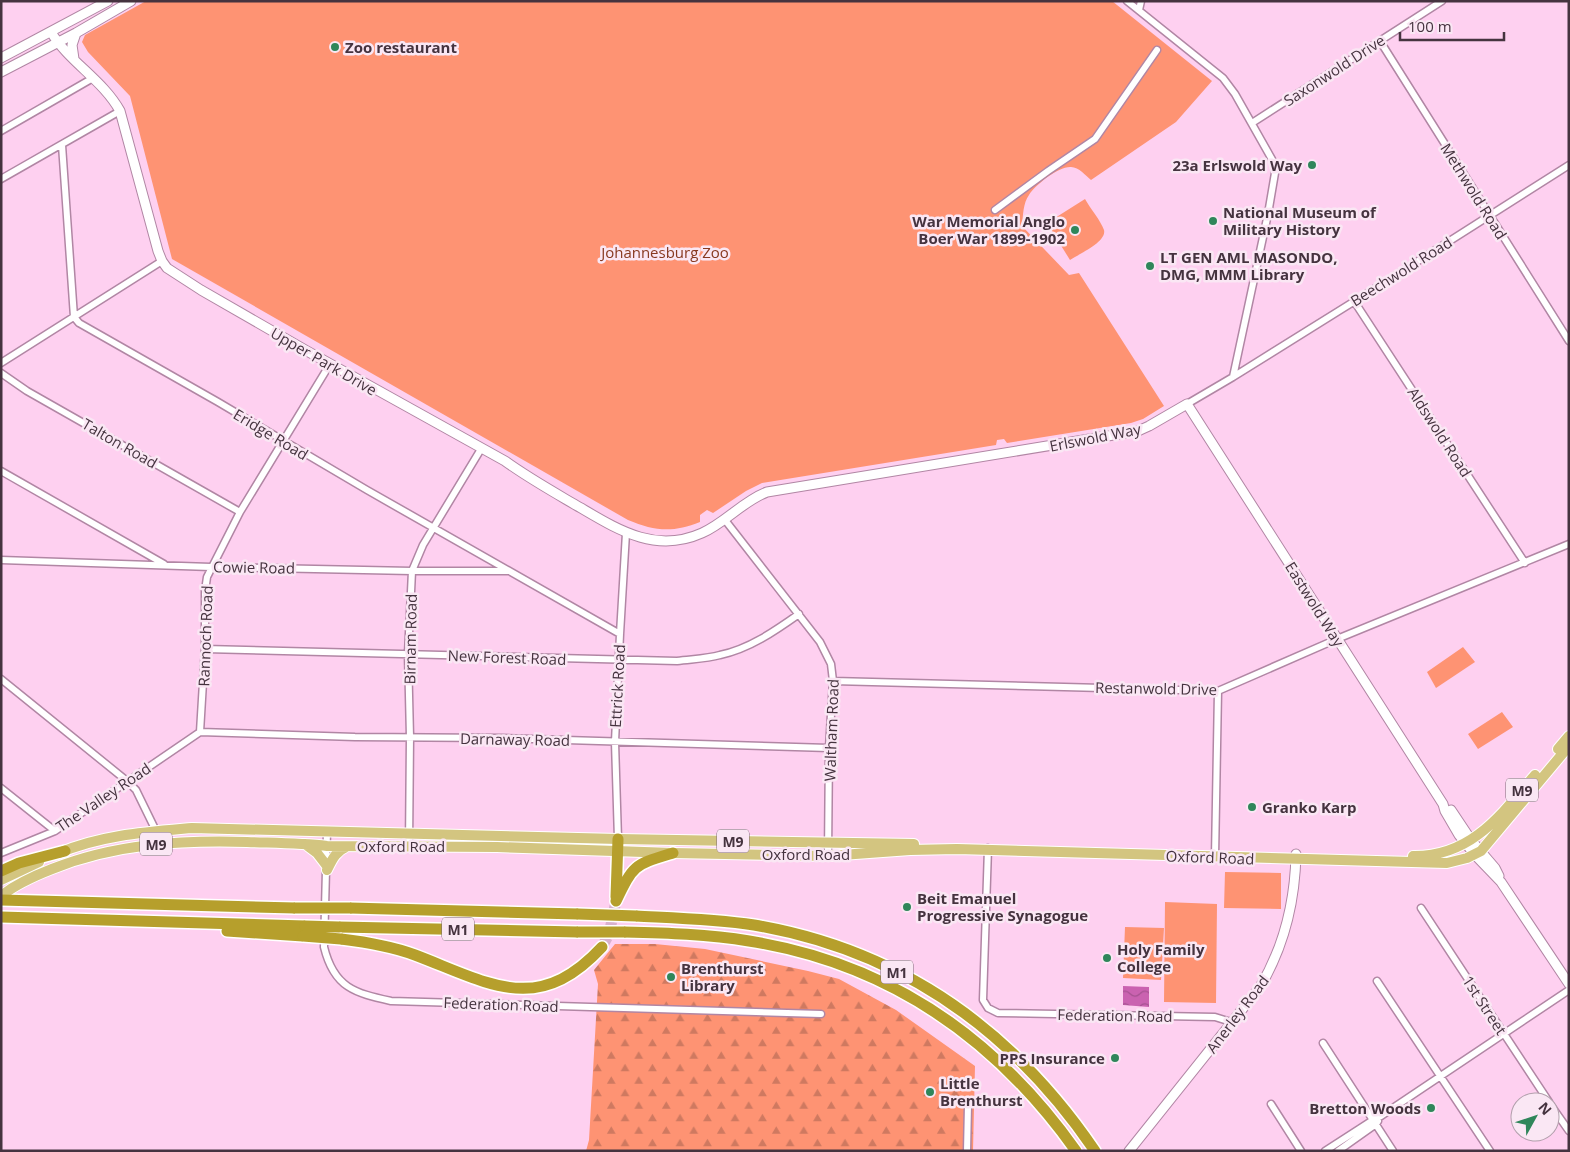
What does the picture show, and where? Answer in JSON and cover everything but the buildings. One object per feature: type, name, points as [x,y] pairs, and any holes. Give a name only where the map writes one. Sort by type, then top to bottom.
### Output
[{"type":"highway","points":[[618,844],[616,904],[628,876],[637,867],[673,853]]},
{"type":"highway","points":[[1,871],[19,863],[65,851]]},
{"type":"highway","name":"M1","points":[[1,900],[636,916],[708,920],[779,930],[837,946],[906,976],[948,1001],[1001,1042],[1035,1075],[1064,1108],[1095,1151]]},
{"type":"highway","name":"M1","points":[[1,917],[165,922],[304,931],[339,927],[624,932],[707,936],[769,944],[832,962],[893,987],[945,1018],[1000,1062],[1026,1088],[1076,1151]]},
{"type":"highway","points":[[304,931],[388,947],[414,955],[488,984],[512,988],[528,988],[559,980],[589,961],[602,946]]},
{"type":"main road","points":[[1,58],[108,1]]},
{"type":"main road","points":[[1,72],[76,33],[131,1]]},
{"type":"main road","points":[[51,32],[57,42],[93,78],[114,101],[120,111],[162,262]]},
{"type":"main road","points":[[74,60],[72,45],[76,33]]},
{"type":"main road","name":"Upper Park Drive","points":[[162,262],[172,272],[201,290],[505,461],[526,476],[626,533],[657,541],[676,541],[702,533],[725,520]]},
{"type":"main road","name":"Erlswold Way","points":[[725,520],[756,497],[767,492],[1138,431],[1187,404]]},
{"type":"main road","name":"Eastwold Way","points":[[1187,404],[1291,564],[1443,804],[1445,811],[1468,842],[1495,868],[1501,882],[1569,984]]},
{"type":"main road","name":"Oxford Road","points":[[1296,856],[1423,856],[1446,853],[1468,842],[1489,826],[1569,736]]},
{"type":"main road","name":"M9","points":[[1478,853],[1569,746]]},
{"type":"main road","name":"Oxford Road","points":[[1,880],[65,851],[94,841],[122,835],[192,828],[408,833],[618,844],[673,853],[828,856],[910,850],[988,848]]},
{"type":"main road","name":"Oxford Road","points":[[1,896],[20,883],[66,863],[101,852],[158,844],[208,841],[409,847],[828,843],[1296,856],[1447,863],[1460,861],[1478,853]]},
{"type":"main road","points":[[304,844],[317,853],[327,868],[337,852],[347,846]]},
{"type":"main road","name":"Anerley Road","points":[[1129,1151],[1260,987],[1274,962],[1291,909],[1296,856]]},
{"type":"street","points":[[1127,1],[1224,78],[1273,158],[1275,173],[1268,214],[1233,377]]},
{"type":"street","points":[[1139,10],[1141,1]]},
{"type":"street","name":"Saxonwold Drive","points":[[1252,123],[1442,1]]},
{"type":"street","name":"Methwold Road","points":[[1380,41],[1569,341]]},
{"type":"street","points":[[995,210],[1095,139],[1158,50]]},
{"type":"street","points":[[1,131],[93,78]]},
{"type":"street","points":[[1,179],[120,111]]},
{"type":"street","points":[[62,145],[74,317]]},
{"type":"street","name":"Beechwold Road","points":[[1233,377],[1569,165]]},
{"type":"street","points":[[1,362],[162,262]]},
{"type":"street","name":"Aldswold Road","points":[[1354,301],[1525,563]]},
{"type":"street","name":"Eridge Road","points":[[74,317],[89,330],[218,402],[620,634]]},
{"type":"street","name":"Rannoch Road","points":[[200,732],[207,576],[240,512],[330,364]]},
{"type":"street","name":"Talton Road","points":[[1,374],[27,391],[240,512]]},
{"type":"street","name":"Erlswold Way","points":[[1187,404],[1233,377]]},
{"type":"street","name":"Birnam Road","points":[[409,847],[410,737],[408,654],[412,571],[423,545],[481,449]]},
{"type":"street","points":[[1,470],[165,565]]},
{"type":"street","name":"Waltham Road","points":[[725,520],[825,649],[831,664],[834,680],[829,748],[828,856]]},
{"type":"street","name":"Ettrick Road","points":[[618,844],[615,742],[626,533]]},
{"type":"street","name":"Restanwold Drive","points":[[834,680],[1218,691],[1337,639],[1569,544]]},
{"type":"street","name":"Cowie Road","points":[[1,560],[211,567],[508,571]]},
{"type":"street","name":"New Forest Road","points":[[205,649],[677,661],[720,655],[736,650],[767,636],[799,614]]},
{"type":"street","points":[[1,679],[127,781],[136,790],[156,831]]},
{"type":"street","points":[[1215,854],[1218,691]]},
{"type":"street","name":"Darnaway Road","points":[[200,732],[829,748]]},
{"type":"street","name":"The Valley Road","points":[[1,853],[55,831],[200,732]]},
{"type":"street","points":[[1,788],[55,831]]},
{"type":"street","name":"Federation Road","points":[[327,831],[324,947],[328,963],[338,977],[358,993],[391,1001],[821,1014]]},
{"type":"street","name":"Federation Road","points":[[988,848],[983,1000],[988,1008],[998,1012],[1215,1017],[1231,1022]]},
{"type":"street","name":"1st Street","points":[[1421,908],[1542,1092]]},
{"type":"street","points":[[1377,981],[1490,1151]]},
{"type":"street","points":[[1338,1151],[1381,1116],[1569,990]]},
{"type":"street","points":[[1322,1043],[1393,1151]]},
{"type":"street","points":[[1271,1104],[1301,1151]]},
{"type":"street","points":[[967,1151],[968,1105]]},
{"type":"street","name":"1st Street","points":[[1560,1118],[1569,1131]]},
{"type":"street","points":[[1325,1151],[1374,1122]]},
{"type":"green space","name":"Johannesburg Zoo","points":[[146,1],[1112,1],[1212,81],[1176,122],[1091,180],[1080,170],[1071,167],[1060,170],[1036,186],[1027,198],[1022,226],[1069,275],[1079,273],[1164,406],[1143,419],[1131,423],[1007,443],[1004,439],[997,440],[996,445],[762,483],[746,491],[713,513],[707,510],[700,515],[700,522],[681,528],[655,528],[628,520],[172,259],[130,96],[88,52],[82,42],[85,35]]},
{"type":"green space","points":[[1085,199],[1103,226],[1104,234],[1097,243],[1070,260],[1047,223]]},
{"type":"green space","points":[[1463,647],[1475,662],[1436,688],[1427,672]]},
{"type":"green space","points":[[1502,712],[1513,727],[1478,749],[1468,734]]},
{"type":"green space","points":[[1225,872],[1281,873],[1281,909],[1224,908]]},
{"type":"green space","points":[[1165,902],[1217,904],[1216,1003],[1164,1002]]},
{"type":"green space","points":[[1125,927],[1164,928],[1161,980],[1123,978]]},
{"type":"green space","points":[[615,944],[655,944],[705,949],[808,971],[839,979],[896,1010],[975,1066],[973,1151],[586,1151],[589,1140],[598,984],[594,970]]},
{"type":"water","points":[[1123,986],[1149,987],[1149,1007],[1123,1005]]},
{"type":"tunnel","points":[[602,947],[609,934],[615,906]]},
{"type":"place","name":"Zoo restaurant","points":[[335,47]]},
{"type":"place","name":"23a Erlswold Way","points":[[1312,165]]},
{"type":"place","name":"National Museum of Military History","points":[[1213,221]]},
{"type":"place","name":"War Memorial Anglo Boer War 1899-1902","points":[[1075,230]]},
{"type":"place","name":"LT GEN AML MASONDO, DMG, MMM Library","points":[[1150,266]]},
{"type":"place","name":"Granko Karp","points":[[1252,807]]},
{"type":"place","name":"Beit Emanuel Progressive Synagogue","points":[[907,907]]},
{"type":"place","name":"Holy Family College","points":[[1107,958]]},
{"type":"place","name":"Brenthurst Library","points":[[671,977]]},
{"type":"place","name":"PPS Insurance","points":[[1115,1058]]},
{"type":"place","name":"Little Brenthurst","points":[[930,1092]]},
{"type":"place","name":"Bretton Woods","points":[[1431,1108]]}]
